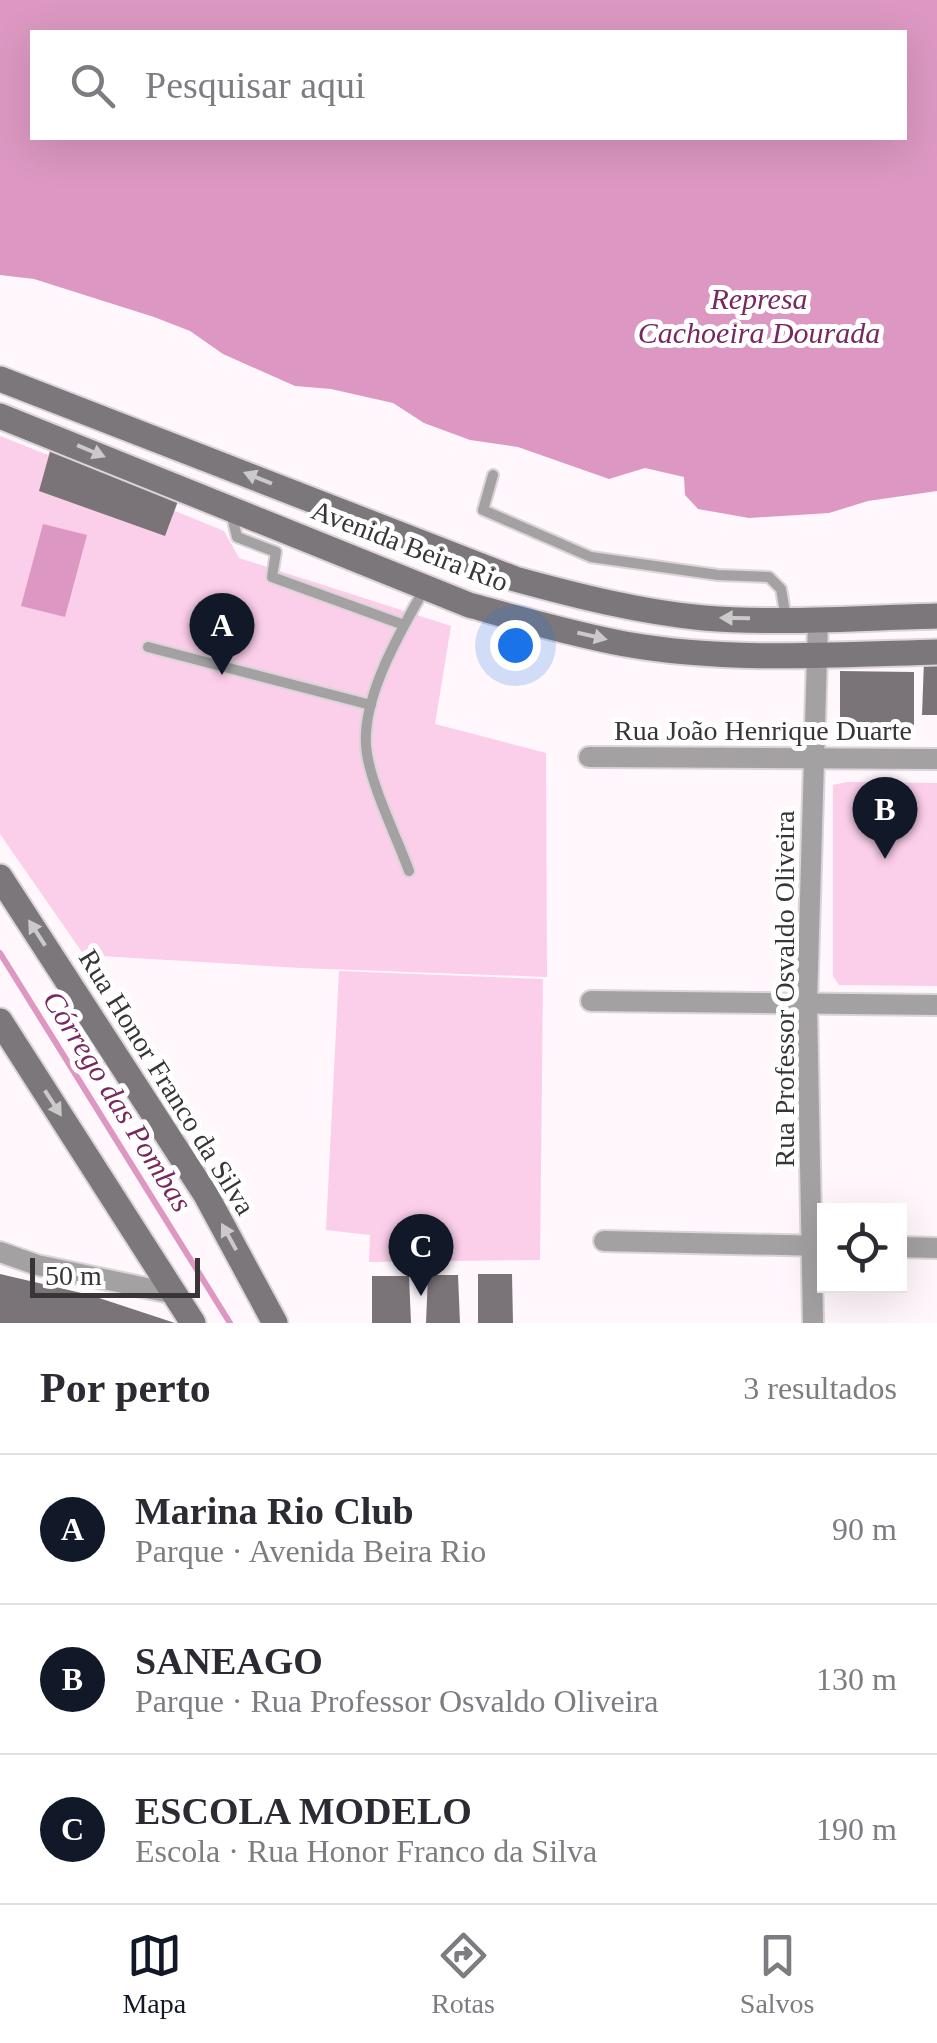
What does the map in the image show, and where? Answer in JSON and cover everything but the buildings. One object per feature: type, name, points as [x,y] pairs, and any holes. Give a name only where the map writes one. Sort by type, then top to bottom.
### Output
[{"type":"main road","name":"Avenida Beira Rio","points":[[0,378],[515,579],[657,612],[706,618],[937,616]]},
{"type":"main road","name":"Avenida Beira Rio","points":[[0,416],[469,605],[625,644],[673,650],[818,656],[937,652]]},
{"type":"main road","name":"Rua Honor Franco da Silva","points":[[0,877],[206,1195],[275,1323]]},
{"type":"main road","points":[[1,1027],[193,1323]]},
{"type":"street","name":"Rua Professor Osvaldo Oliveira","points":[[817,1206],[807,1004],[818,620]]},
{"type":"street","name":"Rua João Henrique Duarte","points":[[590,757],[937,759]]},
{"type":"street","points":[[591,1001],[937,1005]]},
{"type":"street","points":[[604,1241],[817,1246]]},
{"type":"street","points":[[907,1247],[937,1248]]},
{"type":"street","points":[[0,1252],[37,1264],[175,1294]]},
{"type":"street","name":"Rua Professor Osvaldo Oliveira","points":[[813,1323],[817,1272]]},
{"type":"lane","points":[[494,475],[484,510],[501,520],[591,558],[718,575],[769,577],[780,589],[786,619]]},
{"type":"lane","points":[[229,508],[237,536],[276,552],[272,577],[404,625]]},
{"type":"lane","points":[[408,871],[367,756],[366,728],[370,705],[404,625],[426,588]]},
{"type":"lane","points":[[148,647],[370,705]]},
{"type":"shaded area","points":[[0,436],[48,455],[51,448],[178,501],[175,511],[224,531],[239,558],[451,626],[435,724],[546,753],[547,977],[84,955],[0,834]]},
{"type":"shaded area","points":[[937,783],[937,986],[839,985],[833,976],[833,785]]},
{"type":"shaded area","points":[[339,971],[543,979],[540,1260],[369,1262],[370,1235],[326,1230]]},
{"type":"water","name":"Represa Cachoeira Dourada","points":[[0,0],[937,0],[937,491],[868,501],[829,513],[749,518],[698,509],[685,495],[684,477],[645,468],[609,479],[518,447],[470,440],[424,423],[393,403],[331,389],[295,386],[223,354],[190,331],[34,279],[0,275]]},
{"type":"water","points":[[43,524],[87,535],[65,617],[21,606]]},
{"type":"waterway","name":"Córrego das Pombas","points":[[0,953],[230,1323]]},
{"type":"place","name":"Marina Rio Club","points":[[222,675]]},
{"type":"place","name":"SANEAGO","points":[[885,859]]},
{"type":"place","name":"ESCOLA MODELO","points":[[421,1296]]}]
